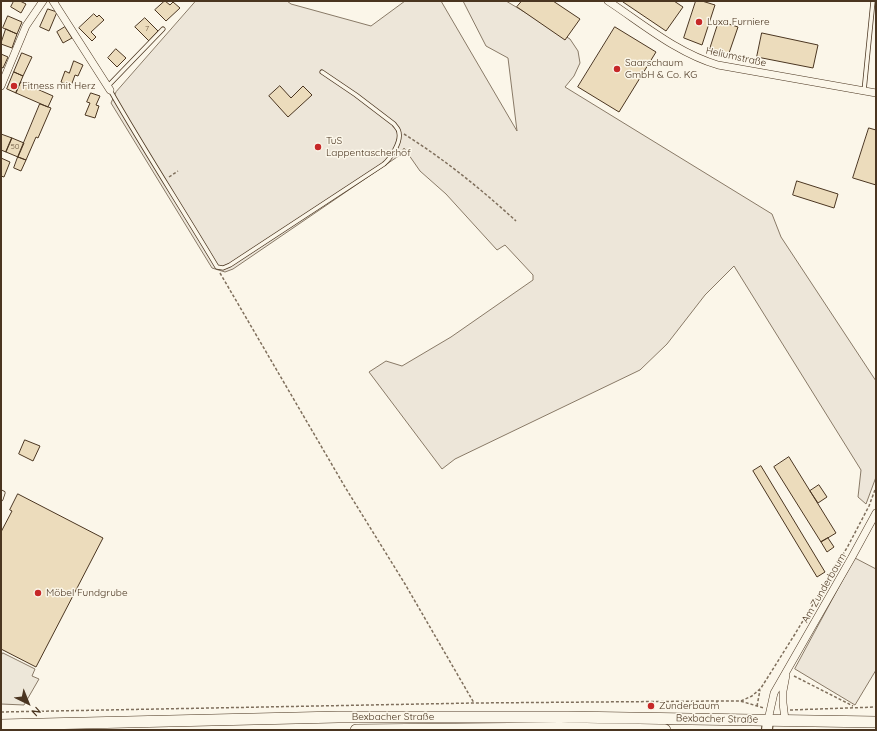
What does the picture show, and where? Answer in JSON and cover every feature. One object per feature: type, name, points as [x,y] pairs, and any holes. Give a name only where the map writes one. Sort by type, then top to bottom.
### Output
[{"type":"main road","name":"Bexbacher Straße","points":[[1,724],[354,717],[568,717],[876,722]]},
{"type":"main road","name":"Bexbacher Straße","points":[[356,730],[553,728],[665,730]]},
{"type":"street","points":[[1,86],[26,26],[43,1]]},
{"type":"street","points":[[53,1],[109,88]]},
{"type":"street","name":"Heliumstraße","points":[[608,1],[678,48],[701,60],[718,65],[876,93]]},
{"type":"street","name":"Am Zunderbaum","points":[[768,720],[774,693],[876,513]]},
{"type":"street","name":"Am Zunderbaum","points":[[784,720],[783,691],[787,672]]},
{"type":"lane","points":[[864,91],[873,1]]},
{"type":"lane","points":[[163,29],[109,88],[137,138],[216,267],[223,268],[230,265],[384,164],[390,159],[395,150],[400,137],[399,131],[394,124],[322,72]]},
{"type":"lane","points":[[1,492],[3,494],[1,499]]},
{"type":"path","points":[[399,131],[434,152],[468,179],[516,221]]},
{"type":"path","points":[[164,180],[178,171]]},
{"type":"path","points":[[216,267],[474,703]]},
{"type":"path","points":[[740,701],[752,696],[761,688],[848,546],[869,506],[876,486]]},
{"type":"path","points":[[787,672],[854,706]]},
{"type":"path","points":[[756,706],[761,688]]},
{"type":"path","points":[[717,701],[716,709],[721,709]]},
{"type":"path","points":[[1,712],[474,703],[740,701],[756,706],[768,720]]},
{"type":"path","points":[[784,720],[854,706],[876,707]]},
{"type":"shaded area","points":[[196,1],[287,1],[291,4],[371,26],[405,1],[441,1],[517,131],[508,58],[486,46],[463,1],[506,1],[570,39],[578,51],[580,63],[574,76],[565,87],[772,214],[781,237],[876,381],[876,477],[866,504],[858,497],[861,470],[734,266],[705,295],[667,344],[640,370],[455,459],[442,469],[369,372],[386,361],[402,366],[451,337],[533,280],[533,275],[505,245],[497,250],[446,194],[420,171],[404,148],[400,155],[233,269],[225,272],[212,268],[111,103],[116,92]]},
{"type":"shaded area","points":[[855,558],[876,569],[876,670],[855,705],[795,669]]},
{"type":"shaded area","points":[[3,653],[35,669],[32,676],[39,679],[24,705],[1,704],[1,656]]},
{"type":"building","points":[[14,1],[20,1],[26,4],[21,13],[11,7]]},
{"type":"building","points":[[165,1],[170,5],[173,2],[180,8],[166,21],[155,10]]},
{"type":"building","points":[[522,1],[553,1],[580,19],[565,40],[517,7]]},
{"type":"building","points":[[623,1],[674,1],[683,7],[666,31]]},
{"type":"building","name":"Luxa Furniere","points":[[696,1],[702,1],[715,5],[702,45],[684,38]]},
{"type":"building","points":[[48,9],[57,12],[49,31],[40,27]]},
{"type":"building","points":[[94,14],[97,17],[99,15],[104,20],[91,32],[96,37],[92,41],[79,28]]},
{"type":"building","points":[[8,16],[22,22],[17,34],[3,28]]},
{"type":"building","points":[[145,18],[158,31],[149,41],[135,27]]},
{"type":"building","points":[[719,21],[738,27],[728,56],[710,49]]},
{"type":"building","points":[[65,27],[72,38],[63,43],[57,32]]},
{"type":"building","name":"Saarschaum GmbH & Co. KG","points":[[615,27],[656,52],[619,112],[578,87]]},
{"type":"building","points":[[6,29],[17,34],[12,48],[1,44]]},
{"type":"building","points":[[762,33],[818,45],[813,68],[757,57]]},
{"type":"building","points":[[116,49],[126,58],[117,67],[108,58]]},
{"type":"building","points":[[22,53],[32,57],[23,76],[14,72]]},
{"type":"building","points":[[1,54],[8,57],[3,68],[1,67]]},
{"type":"building","points":[[74,61],[83,65],[78,76],[75,75],[71,86],[61,82],[65,71],[69,73]]},
{"type":"building","name":"Fitness mit Herz","points":[[14,72],[23,76],[16,93],[7,89]]},
{"type":"building","points":[[21,82],[53,96],[48,107],[16,93]]},
{"type":"building","points":[[280,86],[291,98],[303,86],[312,95],[288,117],[269,96]]},
{"type":"building","points":[[91,93],[100,96],[96,105],[99,106],[95,118],[85,115],[90,103],[87,102]]},
{"type":"building","points":[[40,104],[51,108],[38,138],[36,137],[26,160],[18,157]]},
{"type":"building","points":[[869,128],[876,130],[876,185],[853,178]]},
{"type":"building","points":[[1,134],[12,138],[6,152],[1,150]]},
{"type":"building","points":[[12,138],[24,143],[18,157],[6,152]]},
{"type":"building","points":[[18,157],[26,160],[21,171],[14,168]]},
{"type":"building","points":[[1,158],[10,162],[4,177],[1,176]]},
{"type":"building","points":[[797,181],[838,194],[834,208],[793,195]]},
{"type":"building","points":[[25,440],[40,446],[33,461],[19,454]]},
{"type":"building","points":[[789,457],[836,533],[821,542],[774,467]]},
{"type":"building","points":[[761,466],[825,572],[817,577],[753,471]]},
{"type":"building","points":[[819,485],[827,497],[818,503],[810,491]]},
{"type":"building","name":"Möbel Fundgrube","points":[[18,494],[103,538],[36,667],[1,649],[1,532],[12,511],[10,510]]},
{"type":"building","points":[[828,538],[834,547],[827,552],[821,542]]},
{"type":"place","name":"Luxa Furniere","points":[[699,22]]},
{"type":"place","name":"Saarschaum GmbH & Co. KG","points":[[617,69]]},
{"type":"place","name":"Fitness mit Herz","points":[[14,86]]},
{"type":"place","name":"TuS Lappentascherhof","points":[[318,147]]},
{"type":"place","name":"Möbel Fundgrube","points":[[38,593]]},
{"type":"place","name":"Zunderbaum","points":[[651,706]]}]
